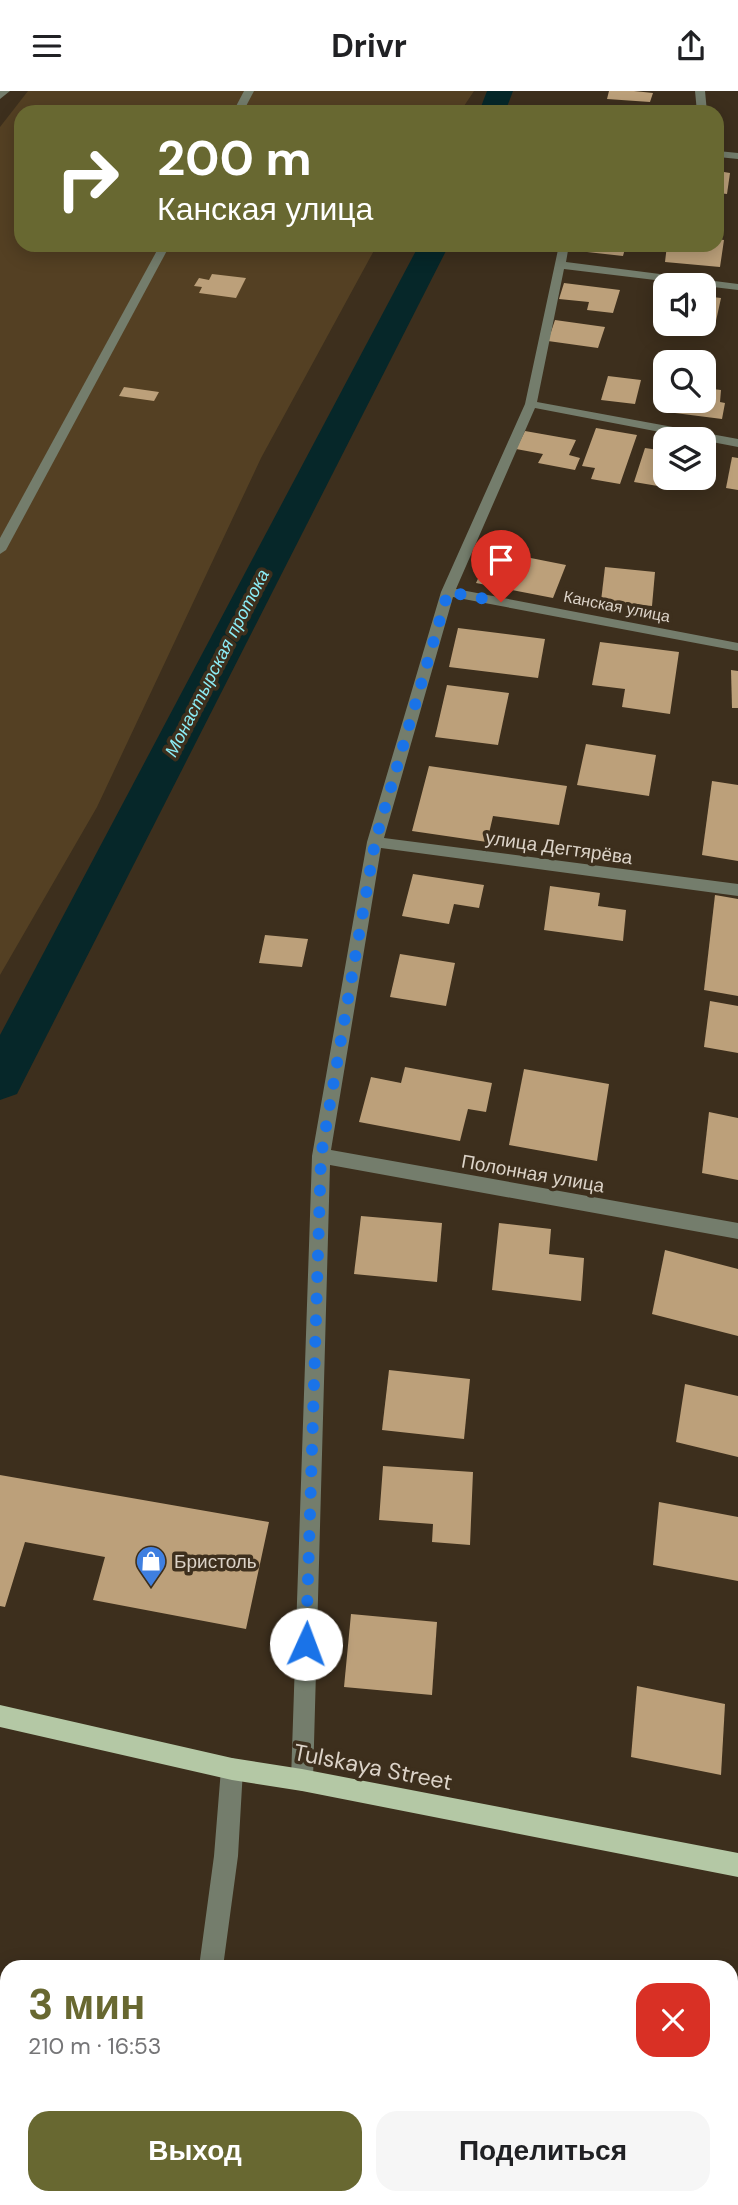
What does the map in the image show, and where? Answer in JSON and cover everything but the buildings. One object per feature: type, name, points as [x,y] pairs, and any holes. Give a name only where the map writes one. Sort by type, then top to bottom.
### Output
[{"type":"main road","name":"Tulskaya Street","points":[[0,1716],[232,1769],[302,1780],[738,1865]]},
{"type":"street","points":[[0,96],[5,91]]},
{"type":"street","points":[[0,550],[161,252]]},
{"type":"street","points":[[302,1780],[321,1156],[375,842],[448,592],[531,404],[564,252]]},
{"type":"street","points":[[561,265],[738,287]]},
{"type":"street","points":[[531,404],[738,443]]},
{"type":"street","name":"Канская улица","points":[[448,592],[738,647]]},
{"type":"street","name":"улица Дегтярёва","points":[[375,842],[738,890]]},
{"type":"street","name":"Полонная улица","points":[[321,1156],[738,1231]]},
{"type":"street","points":[[212,1960],[226,1856],[232,1769]]},
{"type":"shaded area","points":[[28,91],[474,91],[465,105],[17,105]]},
{"type":"shaded area","points":[[14,109],[14,252],[373,252],[261,458],[97,807],[0,975],[0,127]]},
{"type":"waterway","name":"Монастырская протока","points":[[495,105],[500,91]]},
{"type":"waterway","name":"Монастырская протока","points":[[0,1080],[430,252]]},
{"type":"place","name":"Бристоль","points":[[151,1588]]},
{"type":"route","points":[[306,1644],[321,1156],[375,842],[448,592],[501,602]]}]
